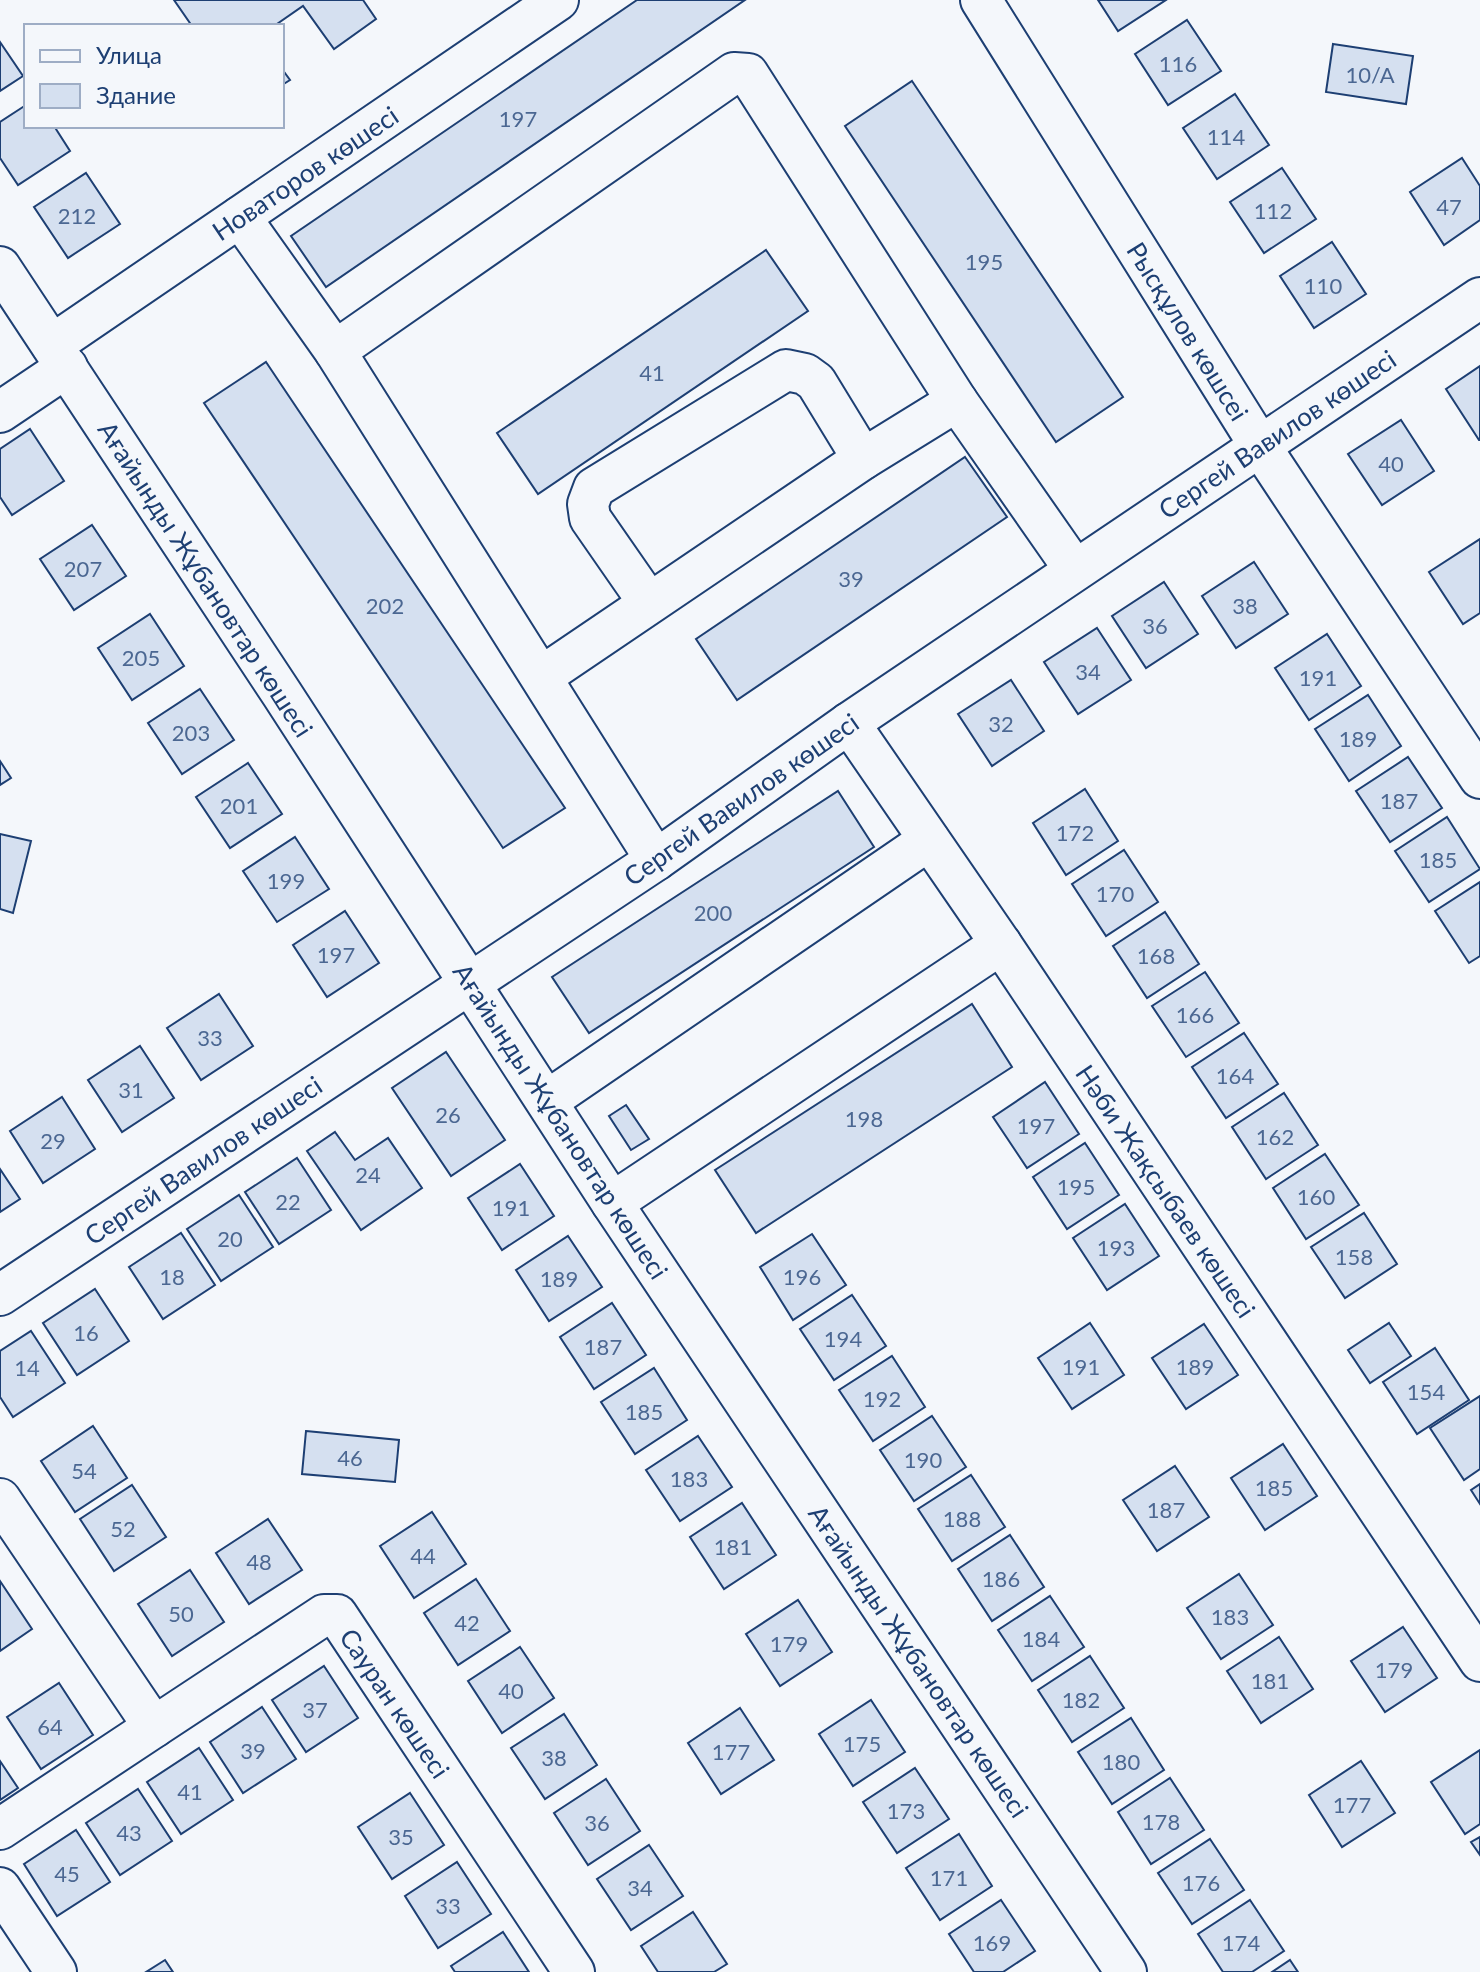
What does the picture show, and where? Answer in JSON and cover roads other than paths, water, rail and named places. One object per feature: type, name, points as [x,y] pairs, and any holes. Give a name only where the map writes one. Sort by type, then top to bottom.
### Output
[{"type":"street","name":"Новаторов көшесі","points":[[0,412],[59,356],[240,217],[558,0]]},
{"type":"street","name":"Рысқұлов көшсеі","points":[[981,0],[1260,446],[1480,778]]},
{"type":"street","points":[[335,351],[734,73],[748,74],[957,401],[1075,570]]},
{"type":"street","points":[[240,217],[335,351],[656,860]]},
{"type":"street","name":"Ағайынды Жұбановтар көшесі","points":[[0,267],[612,1203],[1126,1972]]},
{"type":"street","name":"Сергей Вавилов көшесі","points":[[0,1295],[656,860],[849,723],[1480,298]]},
{"type":"street","points":[[649,603],[590,518],[588,504],[594,488],[786,370],[805,374],[816,382],[863,459]]},
{"type":"street","points":[[541,677],[863,459],[957,401]]},
{"type":"street","name":"Нәби Жақсыбаев көшесі","points":[[849,723],[1001,944],[1480,1661]]},
{"type":"street","points":[[547,1101],[929,840]]},
{"type":"street","points":[[612,1203],[1001,944]]},
{"type":"street","points":[[0,1499],[154,1727]]},
{"type":"street","name":"Сауран көшесі","points":[[0,1829],[324,1615],[337,1615],[574,1972]]},
{"type":"street","points":[[0,1888],[56,1972]]}]
